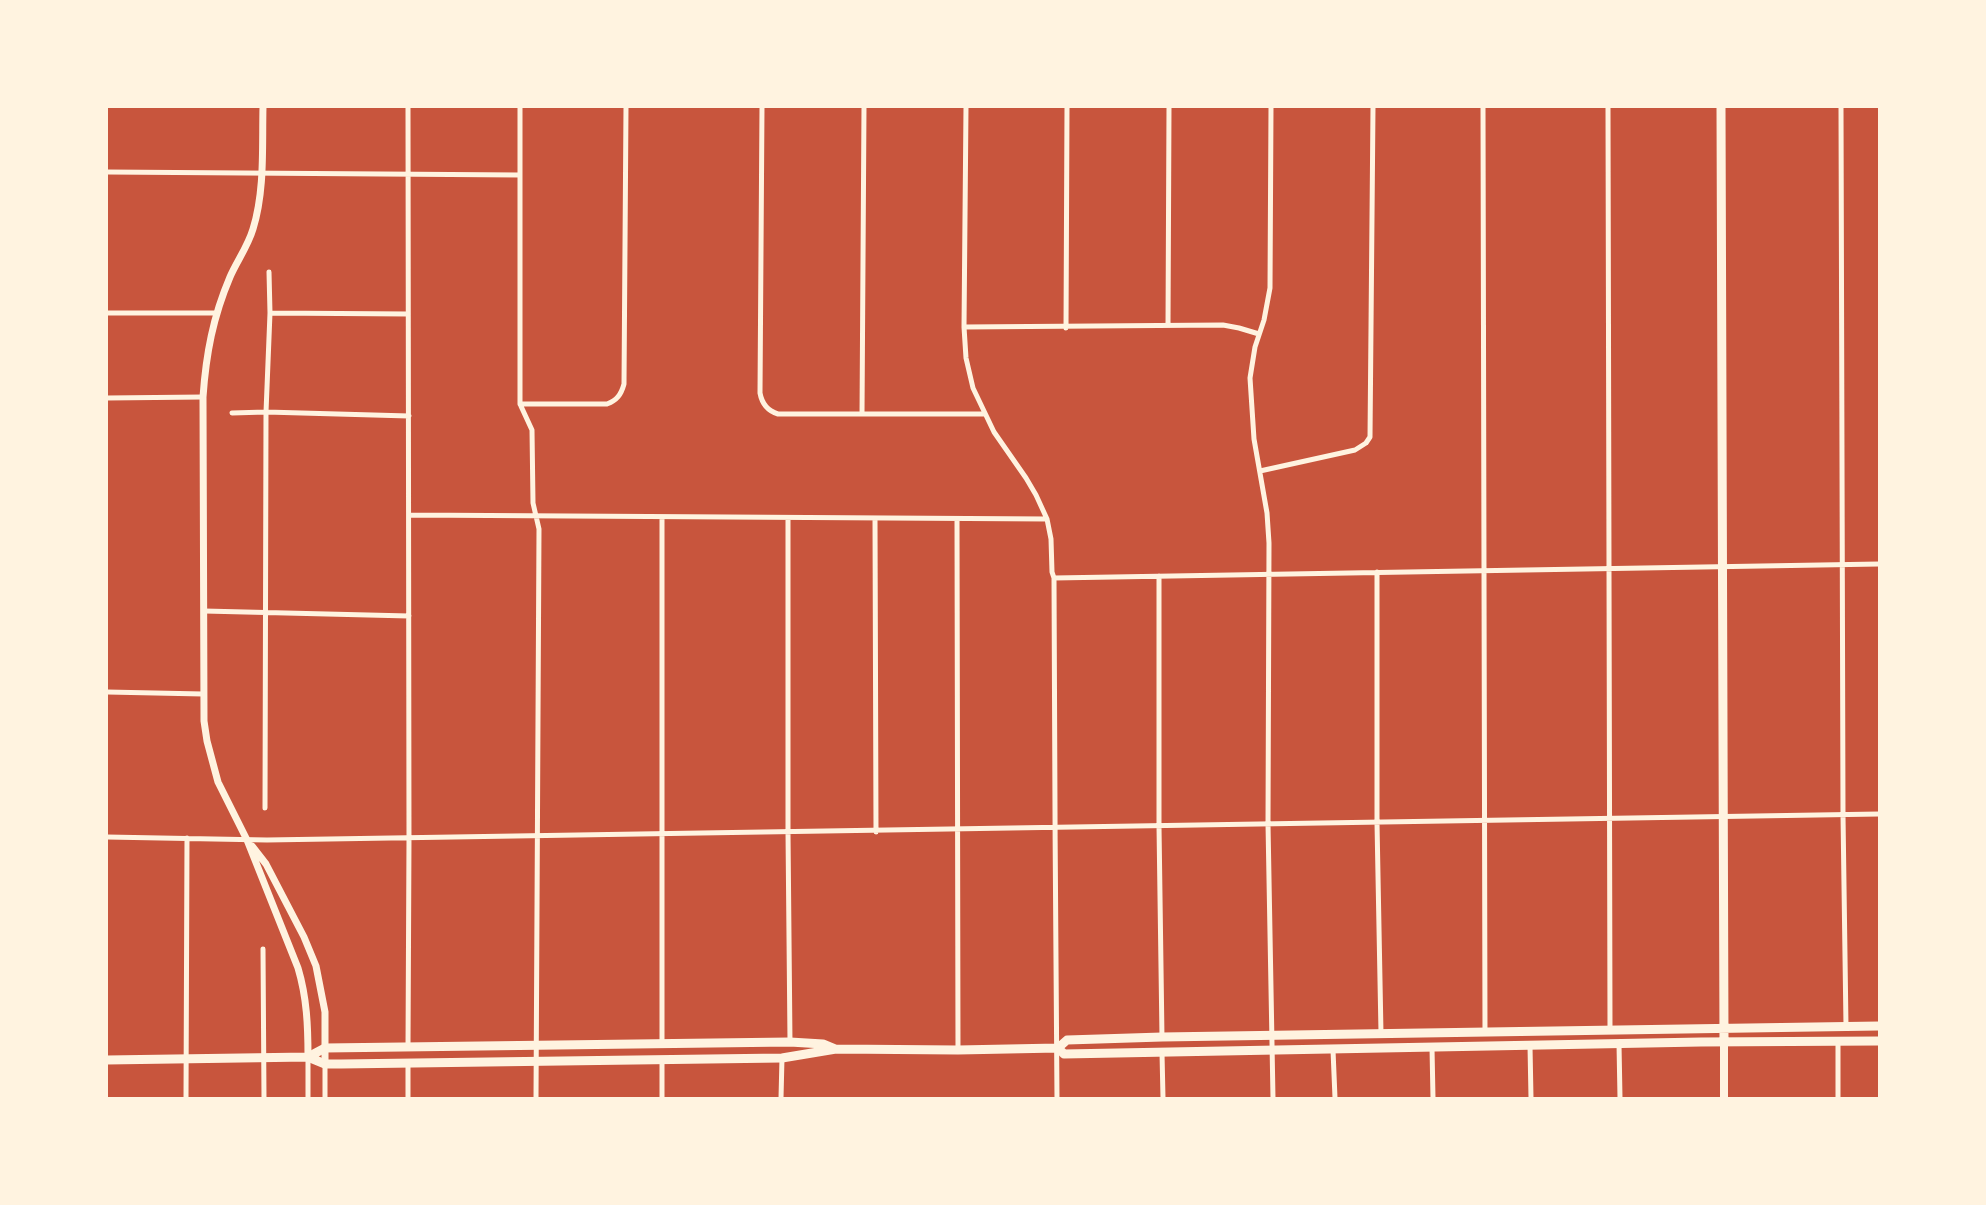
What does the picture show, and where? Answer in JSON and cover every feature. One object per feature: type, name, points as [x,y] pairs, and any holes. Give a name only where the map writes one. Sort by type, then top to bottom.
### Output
[{"type":"main road","points":[[1721,107],[1724,1098]]},
{"type":"main road","points":[[107,1059],[308,1058],[325,1064],[782,1058],[836,1049],[958,1051],[1058,1048],[1067,1040],[1162,1037],[1879,1026]]},
{"type":"main road","points":[[1058,1048],[1064,1054],[1879,1041]]},
{"type":"main road","points":[[308,1058],[325,1048],[790,1042],[823,1044],[836,1049]]},
{"type":"street","points":[[263,107],[260,201],[252,232],[216,313],[206,357],[203,397],[204,721],[218,782],[247,840],[303,983],[308,1013],[308,1098]]},
{"type":"street","points":[[408,107],[408,1047]]},
{"type":"street","points":[[520,107],[520,404],[532,430],[533,503],[539,529],[536,1098]]},
{"type":"street","points":[[520,404],[607,404],[622,393],[626,107]]},
{"type":"street","points":[[762,107],[761,400],[767,408],[778,414],[985,414]]},
{"type":"street","points":[[862,414],[864,107]]},
{"type":"street","points":[[966,107],[964,327],[969,373],[973,388],[998,441],[1037,495],[1051,538],[1054,578],[1057,1098]]},
{"type":"street","points":[[1066,328],[1068,107]]},
{"type":"street","points":[[1168,325],[1169,107]]},
{"type":"street","points":[[1271,107],[1270,288],[1251,363],[1250,378],[1252,419],[1267,513],[1269,574],[1268,824],[1273,1098]]},
{"type":"street","points":[[1260,471],[1355,450],[1370,437],[1373,107]]},
{"type":"street","points":[[1483,107],[1485,1032]]},
{"type":"street","points":[[1608,107],[1610,1029]]},
{"type":"street","points":[[1841,107],[1846,1026]]},
{"type":"street","points":[[107,172],[519,175]]},
{"type":"street","points":[[265,808],[269,272]]},
{"type":"street","points":[[107,313],[216,313]]},
{"type":"street","points":[[270,313],[408,314]]},
{"type":"street","points":[[964,327],[1223,326],[1259,334]]},
{"type":"street","points":[[107,398],[203,397]]},
{"type":"street","points":[[232,413],[409,416]]},
{"type":"street","points":[[409,515],[1047,519]]},
{"type":"street","points":[[662,517],[662,1044]]},
{"type":"street","points":[[788,518],[790,1042]]},
{"type":"street","points":[[875,519],[876,832]]},
{"type":"street","points":[[957,520],[958,1051]]},
{"type":"street","points":[[1054,578],[1879,564]]},
{"type":"street","points":[[1377,572],[1377,822],[1381,1033]]},
{"type":"street","points":[[1159,576],[1162,1037]]},
{"type":"street","points":[[204,611],[409,616]]},
{"type":"street","points":[[107,692],[203,694]]},
{"type":"street","points":[[107,837],[247,840],[876,832],[1879,814]]},
{"type":"street","points":[[186,1098],[187,838]]},
{"type":"street","points":[[247,840],[265,864],[310,951],[318,973],[323,996],[325,1098]]},
{"type":"street","points":[[262,949],[264,1098]]},
{"type":"street","points":[[1838,1041],[1838,1098]]},
{"type":"street","points":[[1619,1044],[1620,1098]]},
{"type":"street","points":[[1530,1046],[1531,1098]]},
{"type":"street","points":[[1433,1048],[1433,1098]]},
{"type":"street","points":[[1334,1050],[1335,1098]]},
{"type":"street","points":[[1162,1053],[1163,1098]]},
{"type":"street","points":[[781,1098],[782,1058]]},
{"type":"street","points":[[662,1060],[662,1098]]},
{"type":"street","points":[[408,1063],[408,1098]]}]
